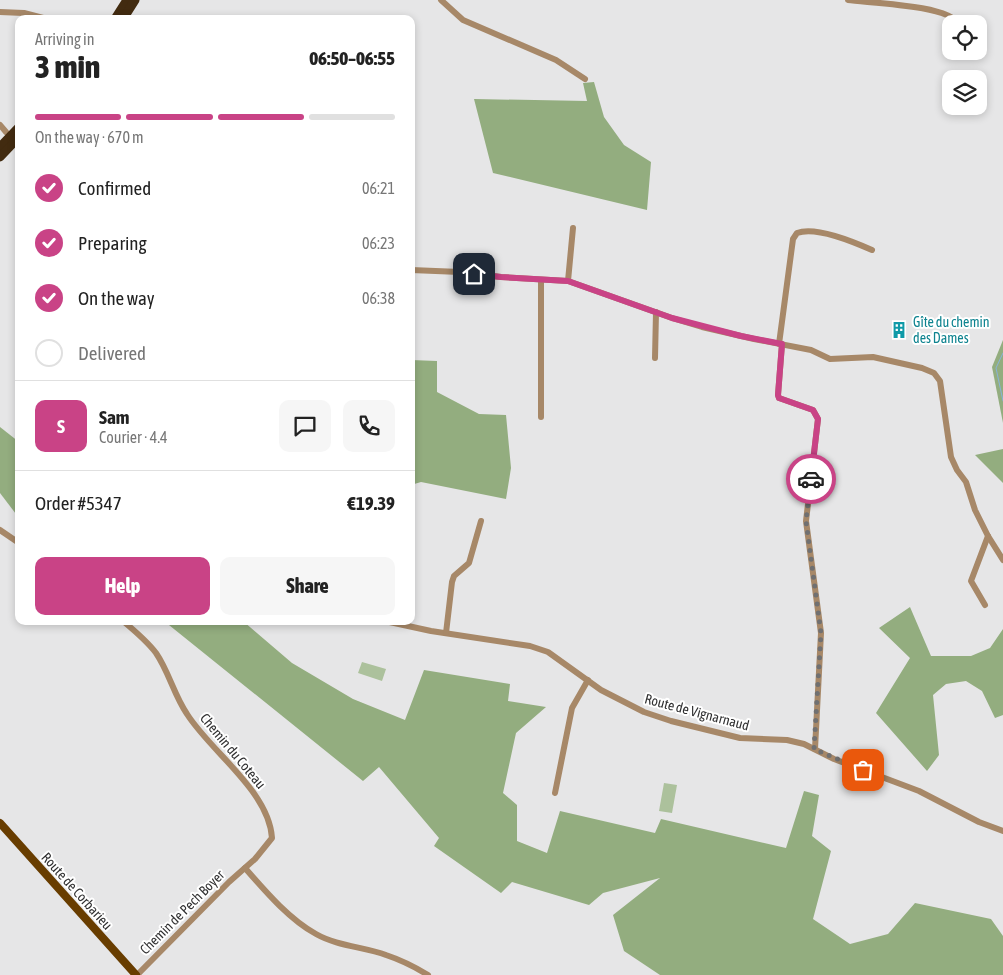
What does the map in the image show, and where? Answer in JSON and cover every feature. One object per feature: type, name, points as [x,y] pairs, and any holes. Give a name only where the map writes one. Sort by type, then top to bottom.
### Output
[{"type":"highway","points":[[117,15],[127,0]]},
{"type":"highway","points":[[126,15],[135,0]]},
{"type":"highway","points":[[0,147],[15,131]]},
{"type":"highway","points":[[0,157],[15,142]]},
{"type":"main road","name":"Route de Corbarieu","points":[[0,823],[136,975]]},
{"type":"street","points":[[441,0],[463,20],[556,60],[585,79]]},
{"type":"street","points":[[848,0],[918,7],[950,15]]},
{"type":"street","points":[[0,12],[24,12],[34,15]]},
{"type":"street","points":[[0,125],[6,132]]},
{"type":"street","points":[[568,281],[573,228]]},
{"type":"street","points":[[814,749],[821,633],[806,521],[818,419],[813,410],[779,398],[780,344],[793,239],[797,233],[802,231],[821,233],[872,250]]},
{"type":"street","points":[[415,270],[568,281],[702,327],[810,350],[830,359],[873,357],[934,372],[940,382],[951,457],[957,470],[966,482],[975,510],[988,536],[1003,560]]},
{"type":"street","points":[[541,280],[541,417]]},
{"type":"street","points":[[655,358],[656,312]]},
{"type":"street","points":[[446,633],[452,582],[454,576],[469,563],[481,521]]},
{"type":"street","points":[[0,530],[15,540]]},
{"type":"street","points":[[985,605],[971,581],[988,536]]},
{"type":"street","name":"Chemin du Coteau","points":[[127,625],[156,654],[188,716],[249,786],[268,817],[272,838],[265,849],[246,868]]},
{"type":"street","name":"Route de Vignarnaud","points":[[405,625],[530,646],[548,652],[602,690],[629,705],[658,717],[740,738],[792,741],[804,744],[834,759],[919,791],[979,822],[1003,830]]},
{"type":"street","points":[[555,794],[572,708],[588,680]]},
{"type":"street","points":[[246,868],[293,918],[316,934],[327,939],[387,955],[428,975]]},
{"type":"street","name":"Chemin de Pech Boyer","points":[[136,975],[229,882],[246,868]]},
{"type":"green space","points":[[594,82],[604,117],[624,145],[651,162],[647,210],[493,173],[474,99],[587,101],[583,83]]},
{"type":"green space","points":[[1003,340],[1003,423],[992,367]]},
{"type":"green space","points":[[415,360],[437,361],[437,392],[479,414],[506,415],[511,468],[506,499],[421,482],[415,484]]},
{"type":"green space","points":[[0,427],[15,439],[15,513],[0,493]]},
{"type":"green space","points":[[1003,449],[1003,483],[975,455]]},
{"type":"green space","points":[[910,607],[931,656],[971,656],[990,648],[1003,629],[1003,715],[995,718],[982,691],[966,681],[946,684],[933,695],[939,755],[927,771],[876,713],[910,658],[879,628]]},
{"type":"green space","points":[[169,625],[248,625],[292,663],[353,699],[405,720],[424,670],[510,684],[508,701],[546,707],[516,733],[503,793],[517,805],[517,841],[547,853],[560,811],[655,833],[661,819],[786,848],[804,791],[819,795],[812,836],[831,851],[813,919],[850,944],[888,934],[915,903],[991,919],[1003,936],[1003,975],[660,975],[624,951],[613,915],[660,878],[603,893],[589,905],[512,882],[501,893],[434,846],[439,838],[379,767],[363,781]]},
{"type":"green space","points":[[362,662],[386,669],[382,681],[358,673]]},
{"type":"green space","points":[[664,783],[677,785],[672,813],[659,811]]},
{"type":"waterway","points":[[1003,353],[996,368],[1003,401]]},
{"type":"way so far","points":[[811,479],[806,521],[821,633],[814,749],[863,770]]},
{"type":"place","name":"Gîte du chemin des Dames","points":[[899,330]]},
{"type":"route","points":[[474,274],[568,281],[702,327],[782,344],[779,398],[813,410],[818,419],[811,479]]}]
